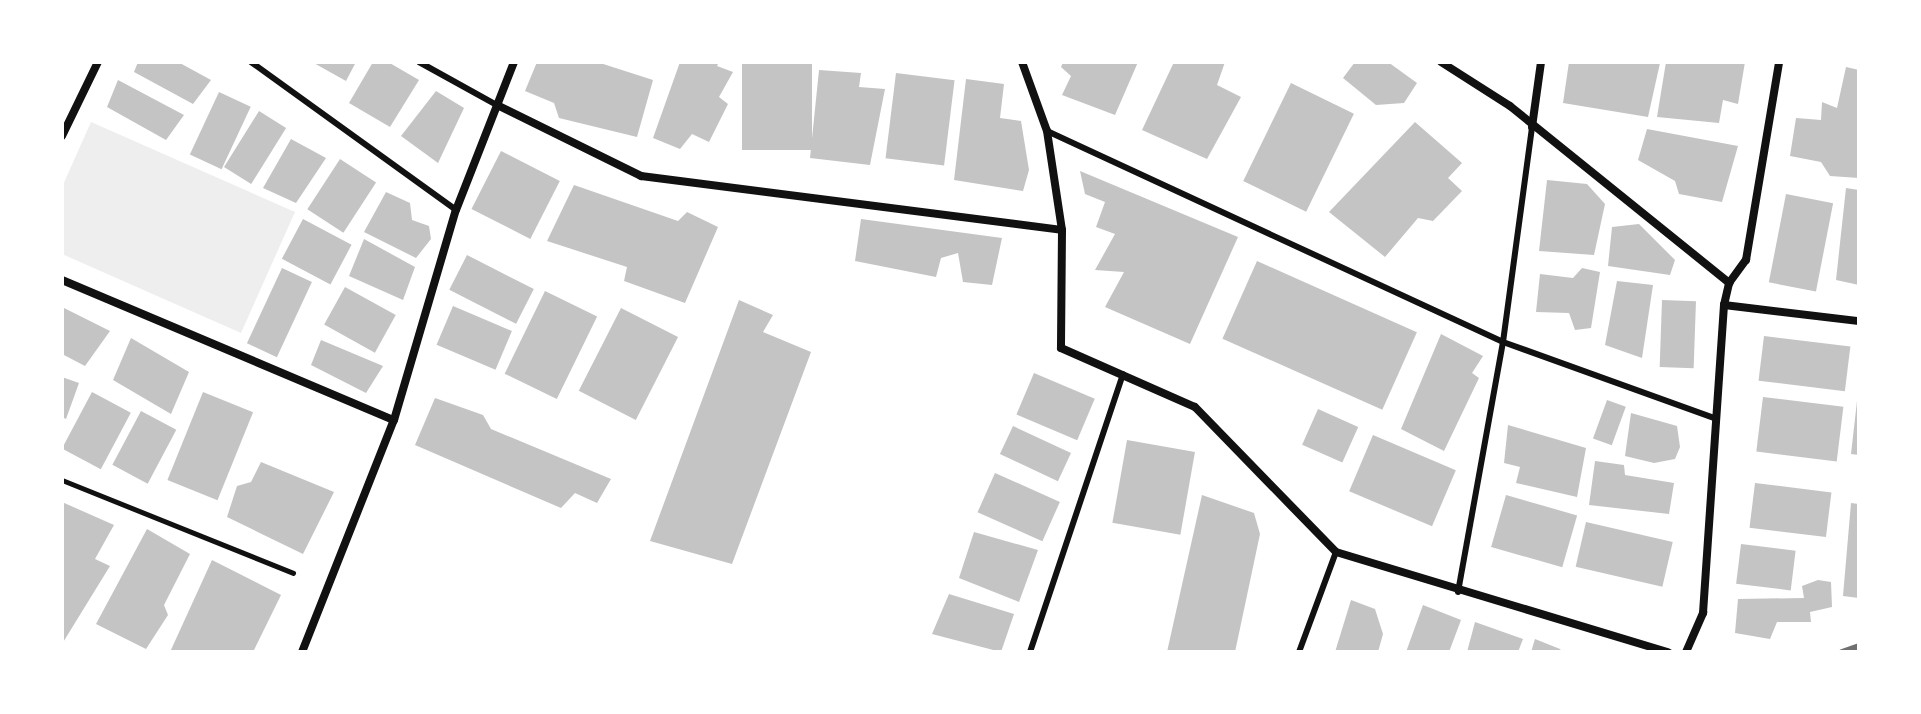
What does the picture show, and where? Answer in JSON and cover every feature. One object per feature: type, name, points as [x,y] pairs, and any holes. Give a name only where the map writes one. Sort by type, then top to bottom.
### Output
[{"type":"street","points":[[62,136],[98,62]]},
{"type":"street","points":[[302,652],[394,420],[456,210],[514,62]]},
{"type":"street","points":[[1022,62],[1047,131],[1062,230],[1061,348],[1195,407],[1336,552],[1458,592],[1668,652]]},
{"type":"street","points":[[1441,62],[1510,106],[1532,127],[1729,283]]},
{"type":"street","points":[[1532,127],[1541,62]]},
{"type":"street","points":[[1686,652],[1703,613],[1724,305],[1729,283],[1746,260],[1779,62]]},
{"type":"street","points":[[497,105],[641,176],[1062,230]]},
{"type":"street","points":[[62,280],[394,420]]},
{"type":"street","points":[[1724,305],[1859,321]]},
{"type":"lane","points":[[251,62],[456,210]]},
{"type":"lane","points":[[419,62],[497,105]]},
{"type":"lane","points":[[1458,592],[1503,342],[1532,127]]},
{"type":"lane","points":[[1047,131],[1503,342],[1714,418]]},
{"type":"lane","points":[[1030,652],[1123,374]]},
{"type":"lane","points":[[1299,652],[1336,552]]},
{"type":"path","points":[[62,480],[327,587]]},
{"type":"shaded area","points":[[91,122],[295,212],[241,333],[62,254],[62,187]]},
{"type":"building","points":[[138,62],[178,62],[211,80],[193,104],[134,72]]},
{"type":"building","points":[[312,62],[356,62],[346,81]]},
{"type":"building","points":[[373,62],[388,62],[419,80],[390,127],[349,103]]},
{"type":"building","points":[[537,62],[597,62],[653,80],[637,137],[559,118],[554,103],[525,91]]},
{"type":"building","points":[[680,62],[719,62],[717,66],[733,72],[719,97],[728,104],[709,142],[692,134],[680,149],[653,138]]},
{"type":"building","points":[[742,62],[812,62],[812,150],[742,150]]},
{"type":"building","points":[[1063,62],[1138,62],[1115,115],[1062,95],[1071,76],[1061,67]]},
{"type":"building","points":[[1174,62],[1225,62],[1217,85],[1241,97],[1207,159],[1142,130]]},
{"type":"building","points":[[1355,62],[1388,62],[1417,83],[1404,103],[1376,105],[1343,78]]},
{"type":"building","points":[[1569,62],[1660,63],[1648,117],[1563,103]]},
{"type":"building","points":[[1666,62],[1745,62],[1738,104],[1723,100],[1719,123],[1657,117]]},
{"type":"building","points":[[1846,67],[1859,70],[1859,178],[1830,176],[1821,162],[1790,156],[1796,118],[1821,120],[1822,102],[1837,108]]},
{"type":"building","points":[[819,70],[861,73],[859,87],[885,89],[870,165],[810,158]]},
{"type":"building","points":[[896,73],[955,80],[944,166],[886,158]]},
{"type":"building","points":[[966,79],[1004,84],[1000,118],[1021,121],[1029,170],[1023,191],[954,180]]},
{"type":"building","points":[[118,80],[184,115],[166,140],[107,107]]},
{"type":"building","points":[[1291,83],[1354,114],[1306,212],[1243,181]]},
{"type":"building","points":[[436,91],[464,108],[438,163],[401,136]]},
{"type":"building","points":[[219,92],[251,107],[222,169],[190,155]]},
{"type":"building","points":[[259,111],[286,128],[251,184],[224,167]]},
{"type":"building","points":[[1415,122],[1462,163],[1448,178],[1462,191],[1433,221],[1418,218],[1385,257],[1329,212]]},
{"type":"building","points":[[1647,129],[1738,146],[1722,202],[1679,194],[1675,181],[1638,160]]},
{"type":"building","points":[[291,139],[326,158],[296,203],[263,188]]},
{"type":"building","points":[[501,151],[560,181],[530,239],[471,209]]},
{"type":"building","points":[[340,159],[376,182],[343,233],[307,209]]},
{"type":"building","points":[[1080,171],[1238,237],[1190,344],[1105,307],[1124,272],[1095,270],[1115,234],[1096,227],[1105,202],[1085,194]]},
{"type":"building","points":[[1547,180],[1587,184],[1605,204],[1594,255],[1539,251]]},
{"type":"building","points":[[574,185],[678,221],[687,212],[718,227],[685,303],[624,281],[627,267],[547,241]]},
{"type":"building","points":[[1846,188],[1859,190],[1859,285],[1836,280]]},
{"type":"building","points":[[386,192],[410,203],[412,220],[429,226],[431,239],[416,258],[364,232]]},
{"type":"building","points":[[1786,194],[1833,203],[1816,292],[1769,282]]},
{"type":"building","points":[[303,219],[352,245],[330,285],[282,259]]},
{"type":"building","points":[[861,219],[1002,238],[992,285],[963,282],[958,253],[941,258],[936,277],[855,261]]},
{"type":"building","points":[[1639,224],[1675,260],[1670,275],[1608,266],[1612,227]]},
{"type":"building","points":[[364,239],[415,267],[403,300],[349,276]]},
{"type":"building","points":[[467,255],[534,289],[516,324],[449,290]]},
{"type":"building","points":[[1257,261],[1417,332],[1382,410],[1222,339]]},
{"type":"building","points":[[282,268],[312,282],[277,357],[247,343]]},
{"type":"building","points":[[1582,268],[1600,272],[1591,328],[1575,330],[1569,313],[1536,312],[1540,274],[1573,278]]},
{"type":"building","points":[[1617,281],[1653,285],[1642,358],[1605,345]]},
{"type":"building","points":[[345,287],[396,315],[375,353],[324,325]]},
{"type":"building","points":[[545,291],[597,316],[557,399],[505,374]]},
{"type":"building","points":[[739,300],[773,315],[763,332],[811,352],[732,564],[650,541]]},
{"type":"building","points":[[1662,300],[1696,301],[1694,368],[1660,367]]},
{"type":"building","points":[[453,306],[512,331],[496,370],[437,345]]},
{"type":"building","points":[[62,307],[110,331],[85,366],[62,354]]},
{"type":"building","points":[[621,308],[678,337],[636,420],[579,391]]},
{"type":"building","points":[[1441,334],[1483,356],[1472,373],[1479,378],[1444,451],[1401,429]]},
{"type":"building","points":[[1764,336],[1850,347],[1845,391],[1759,381]]},
{"type":"building","points":[[131,338],[189,372],[171,414],[113,380]]},
{"type":"building","points":[[321,340],[383,366],[366,393],[311,365]]},
{"type":"building","points":[[1034,373],[1095,399],[1077,440],[1016,414]]},
{"type":"building","points":[[62,377],[79,383],[66,419],[62,417]]},
{"type":"building","points":[[92,392],[131,413],[101,469],[62,449]]},
{"type":"building","points":[[203,392],[253,412],[217,500],[167,480]]},
{"type":"building","points":[[1763,397],[1843,407],[1837,461],[1756,452]]},
{"type":"building","points":[[435,398],[483,415],[491,429],[611,479],[597,503],[575,493],[561,508],[415,445]]},
{"type":"building","points":[[1607,400],[1626,407],[1612,445],[1593,439]]},
{"type":"building","points":[[1859,401],[1859,455],[1851,454]]},
{"type":"building","points":[[1318,409],[1358,427],[1342,463],[1302,445]]},
{"type":"building","points":[[141,411],[176,430],[148,484],[112,465]]},
{"type":"building","points":[[1631,413],[1677,426],[1680,447],[1675,459],[1654,463],[1625,456]]},
{"type":"building","points":[[1508,425],[1586,448],[1577,497],[1516,483],[1520,467],[1504,463]]},
{"type":"building","points":[[1013,426],[1071,453],[1058,481],[1000,454]]},
{"type":"building","points":[[1373,435],[1456,470],[1432,526],[1349,491]]},
{"type":"building","points":[[1127,440],[1195,452],[1180,535],[1112,523]]},
{"type":"building","points":[[1595,461],[1624,465],[1625,475],[1674,483],[1669,514],[1589,505]]},
{"type":"building","points":[[261,462],[334,492],[303,554],[227,517],[237,486],[251,482]]},
{"type":"building","points":[[995,473],[1060,502],[1042,541],[978,512]]},
{"type":"building","points":[[1755,483],[1831,492],[1826,537],[1750,528]]},
{"type":"building","points":[[1202,495],[1254,513],[1260,534],[1235,652],[1167,652]]},
{"type":"building","points":[[1506,495],[1577,515],[1562,567],[1491,547]]},
{"type":"building","points":[[62,502],[114,525],[95,559],[110,566],[62,644]]},
{"type":"building","points":[[1851,503],[1859,504],[1859,598],[1843,596]]},
{"type":"building","points":[[1586,522],[1673,542],[1662,587],[1576,567]]},
{"type":"building","points":[[147,529],[190,554],[164,605],[168,615],[146,649],[96,624]]},
{"type":"building","points":[[974,532],[1038,550],[1019,602],[959,578]]},
{"type":"building","points":[[1741,544],[1796,551],[1791,590],[1736,584]]},
{"type":"building","points":[[212,560],[281,595],[253,652],[170,652]]},
{"type":"building","points":[[1818,580],[1831,582],[1832,607],[1810,612],[1811,622],[1777,622],[1770,639],[1735,633],[1738,599],[1804,598],[1802,586]]},
{"type":"building","points":[[949,594],[1014,614],[1001,652],[932,634]]},
{"type":"building","points":[[1351,600],[1375,609],[1383,634],[1378,652],[1335,652]]},
{"type":"building","points":[[1423,605],[1461,620],[1449,652],[1406,652]]},
{"type":"building","points":[[1475,622],[1523,639],[1518,652],[1467,652]]},
{"type":"building","points":[[1535,639],[1560,649],[1562,652],[1531,652]]},
{"type":"railway","points":[[1842,652],[1859,646]]}]
